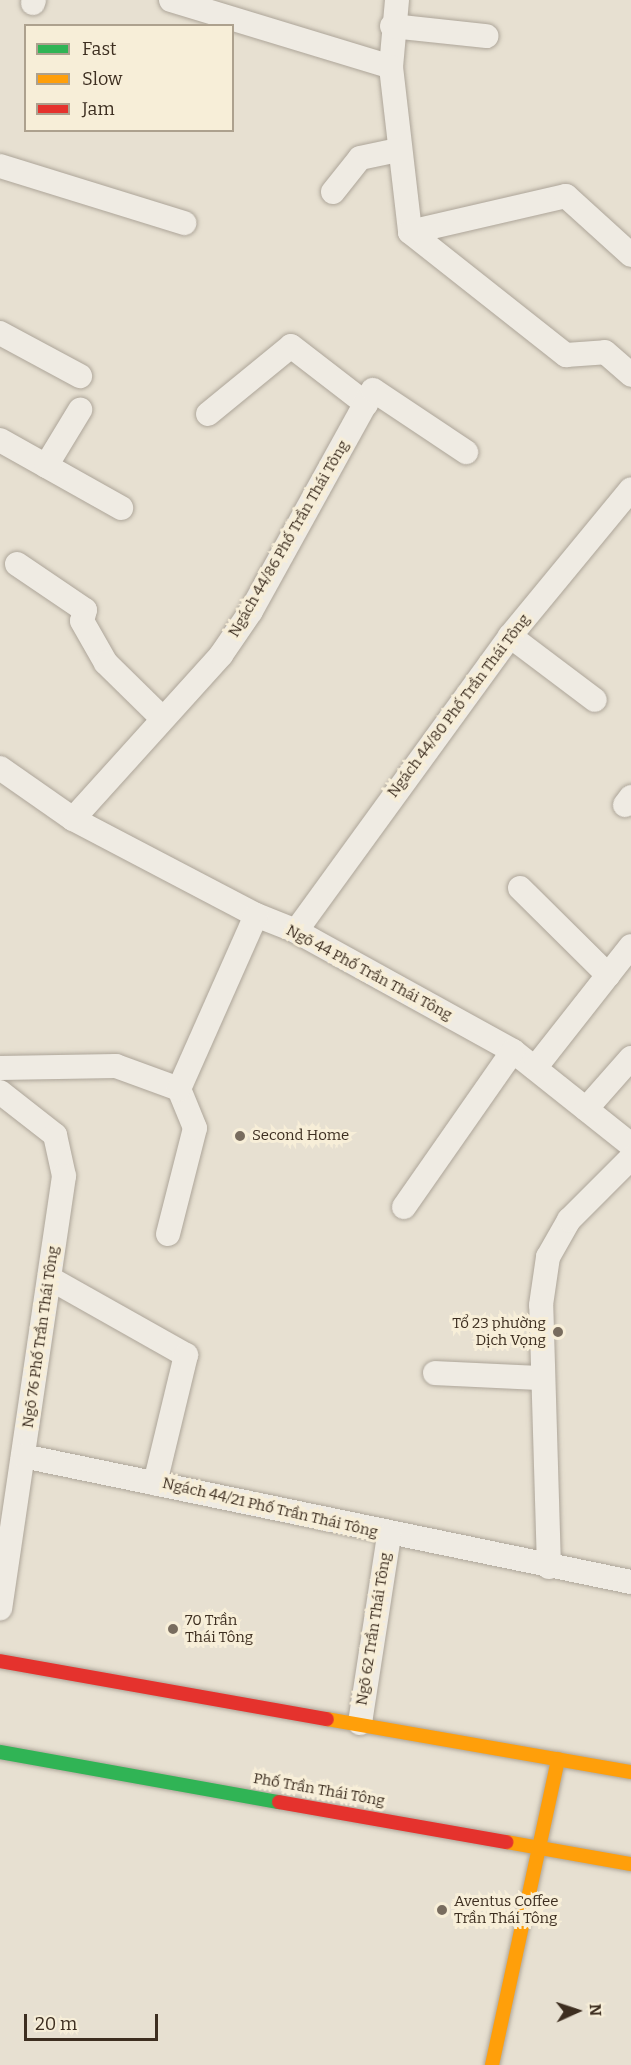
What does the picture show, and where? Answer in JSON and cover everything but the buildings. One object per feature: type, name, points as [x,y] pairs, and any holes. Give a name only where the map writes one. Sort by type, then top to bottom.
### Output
[{"type":"main road","points":[[0,1661],[631,1772]]},
{"type":"main road","name":"Phố Trần Thái Tông","points":[[0,1752],[631,1864]]},
{"type":"main road","points":[[492,2065],[558,1759]]},
{"type":"lane","points":[[171,0],[218,21]]},
{"type":"lane","points":[[397,0],[392,26],[392,67],[399,150],[410,232],[566,355],[604,352],[631,375]]},
{"type":"lane","points":[[234,25],[392,67]]},
{"type":"lane","points":[[392,26],[486,36]]},
{"type":"lane","points":[[333,192],[360,158],[399,150]]},
{"type":"lane","points":[[0,166],[184,223]]},
{"type":"lane","points":[[410,232],[566,196],[631,255]]},
{"type":"lane","points":[[0,333],[80,376]]},
{"type":"lane","points":[[208,414],[291,346],[366,404],[374,390],[466,452]]},
{"type":"lane","name":"Ngách 44/86 Phố Trần Thái Tông","points":[[73,819],[161,717],[196,685],[251,611],[366,404]]},
{"type":"lane","points":[[46,466],[80,410]]},
{"type":"lane","points":[[0,440],[121,508]]},
{"type":"lane","name":"Ngách 44/80 Phố Trần Thái Tông","points":[[296,931],[510,636],[631,489]]},
{"type":"lane","points":[[17,564],[85,610],[82,621],[106,663],[161,717]]},
{"type":"lane","points":[[510,636],[595,700]]},
{"type":"lane","name":"Ngõ 44 Phố Trần Thái Tông","points":[[0,768],[73,819],[256,915],[296,931],[513,1051],[631,1145]]},
{"type":"lane","points":[[520,888],[608,975]]},
{"type":"lane","points":[[168,1234],[195,1128],[179,1089],[256,915]]},
{"type":"lane","points":[[535,1068],[631,946]]},
{"type":"lane","points":[[404,1207],[513,1051]]},
{"type":"lane","points":[[586,1109],[631,1058]]},
{"type":"lane","points":[[0,1068],[116,1066],[179,1089]]},
{"type":"lane","name":"Ngõ 76 Phố Trần Thái Tông","points":[[0,1092],[55,1135],[64,1176],[51,1279],[0,1608]]},
{"type":"lane","points":[[549,1567],[541,1305],[548,1257],[569,1220],[631,1158]]},
{"type":"lane","name":"Ngách 44/21 Phố Trần Thái Tông","points":[[51,1279],[186,1355],[155,1483],[389,1535],[631,1582]]},
{"type":"lane","points":[[435,1373],[543,1378]]},
{"type":"lane","points":[[23,1456],[155,1483]]},
{"type":"lane","name":"Ngõ 62 Trần Thái Tông","points":[[360,1723],[389,1535]]},
{"type":"traffic: fast","points":[[0,1752],[279,1802]]},
{"type":"traffic: slow","points":[[327,1719],[631,1772]]},
{"type":"traffic: slow","points":[[492,2065],[558,1759]]},
{"type":"traffic: slow","points":[[507,1842],[631,1864]]},
{"type":"traffic: jam","points":[[0,1661],[327,1719]]},
{"type":"traffic: jam","points":[[279,1802],[507,1842]]},
{"type":"place","name":"Second Home","points":[[240,1136]]},
{"type":"place","name":"Tổ 23 phường Dịch Vọng","points":[[558,1332]]},
{"type":"place","name":"70 Trần Thái Tông","points":[[173,1629]]},
{"type":"place","name":"Aventus Coffee Trần Thái Tông","points":[[442,1910]]}]
